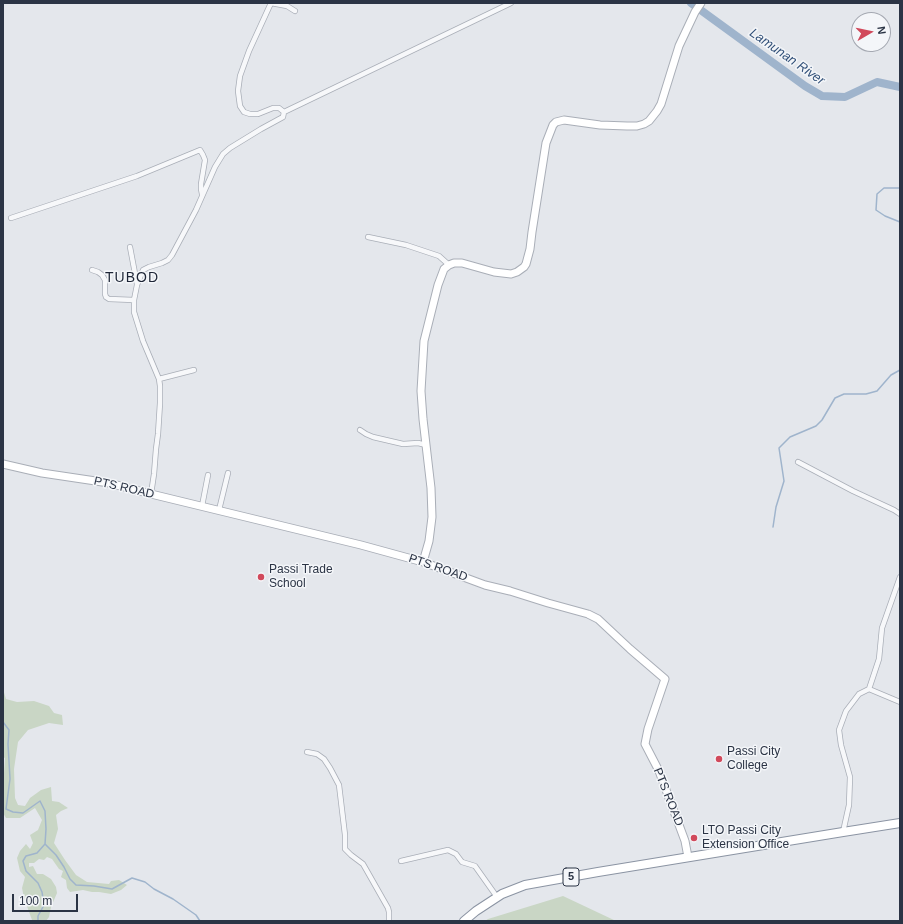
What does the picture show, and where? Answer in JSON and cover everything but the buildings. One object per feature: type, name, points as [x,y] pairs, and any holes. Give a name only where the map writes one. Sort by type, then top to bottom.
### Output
[{"type":"highway","name":"5","points":[[464,921],[476,911],[510,890],[525,885],[900,823]]},
{"type":"main road","points":[[423,562],[429,541],[432,517],[432,488],[421,391],[424,341],[438,285],[444,269],[454,263],[462,263],[504,274],[511,274],[524,268],[530,249],[546,143],[553,125],[556,122],[564,120],[600,125],[627,126],[637,126],[649,121],[661,104],[679,46],[695,12],[701,3]]},
{"type":"main road","name":"PTS ROAD","points":[[3,464],[42,473],[109,483],[361,544],[423,562],[485,585],[588,614],[598,619],[665,679],[648,729],[645,744],[659,771],[685,841],[688,857]]},
{"type":"street","points":[[284,112],[279,108],[273,108],[258,114],[244,112],[240,106],[238,91],[240,76],[249,51],[271,3],[288,6],[295,11]]},
{"type":"street","points":[[151,494],[160,403],[160,386],[134,312],[134,300],[137,285],[143,270],[168,260],[172,255],[196,210],[215,166],[223,154],[230,148],[283,117],[284,112],[512,3]]},
{"type":"street","points":[[11,218],[137,176],[200,150],[204,160],[201,184],[202,194]]},
{"type":"street","points":[[368,237],[406,245],[439,256],[449,265]]},
{"type":"street","points":[[130,247],[137,285]]},
{"type":"street","points":[[92,270],[102,275],[106,297],[109,299],[134,300]]},
{"type":"street","points":[[159,380],[194,370]]},
{"type":"street","points":[[360,430],[373,437],[403,444],[418,443],[426,445]]},
{"type":"street","points":[[798,462],[900,514]]},
{"type":"street","points":[[219,510],[228,473]]},
{"type":"street","points":[[202,506],[208,475]]},
{"type":"street","points":[[843,832],[849,805],[850,777],[841,745],[839,730],[846,711],[859,694],[869,689],[879,659],[882,628],[900,577]]},
{"type":"street","points":[[869,689],[900,702]]},
{"type":"street","points":[[307,752],[317,754],[324,759],[339,785],[345,835],[345,849],[363,864],[388,908],[389,921]]},
{"type":"street","points":[[401,861],[448,850],[456,854],[462,862],[475,866],[497,898]]},
{"type":"green space","points":[[3,689],[6,699],[17,702],[34,701],[49,706],[54,713],[62,715],[63,725],[49,723],[28,730],[18,742],[14,769],[15,798],[18,805],[25,806],[30,798],[41,790],[51,787],[52,801],[59,802],[68,808],[56,815],[58,829],[54,843],[76,875],[87,882],[109,884],[111,881],[119,880],[127,885],[121,890],[111,894],[83,890],[70,892],[67,888],[66,880],[61,877],[63,871],[59,869],[52,859],[47,857],[44,860],[39,859],[34,863],[29,863],[29,867],[33,866],[37,874],[43,874],[51,879],[56,887],[57,893],[51,907],[49,917],[46,921],[30,921],[32,920],[22,888],[25,877],[20,871],[17,858],[20,851],[26,844],[30,849],[33,843],[30,835],[38,830],[42,820],[35,808],[20,818],[6,818],[3,813],[5,758],[3,757]]},
{"type":"green space","points":[[563,896],[616,921],[485,921],[488,919]]},
{"type":"waterway","name":"Lamunan River","points":[[691,3],[805,86],[822,96],[845,97],[877,82],[900,87]]},
{"type":"waterway","points":[[900,188],[884,188],[877,194],[876,210],[885,216],[900,222]]},
{"type":"waterway","points":[[773,527],[776,507],[784,481],[779,448],[790,437],[816,426],[822,420],[835,398],[844,394],[866,394],[877,391],[891,375],[900,370]]},
{"type":"waterway","points":[[3,722],[9,730],[8,744],[10,779],[6,809],[13,812],[23,813],[40,801],[45,811],[45,844],[37,853],[26,856],[23,861],[26,871],[38,883],[42,892],[44,905],[38,916],[38,921]]},
{"type":"waterway","points":[[45,844],[56,855],[70,879],[76,885],[112,889],[132,878],[145,882],[154,889],[173,899],[196,915],[200,921]]},
{"type":"place","name":"Passi Trade School","points":[[261,577]]},
{"type":"place","name":"Passi City College","points":[[719,759]]},
{"type":"place","name":"LTO Passi City Extension Office","points":[[694,838]]},
{"type":"district","name":"TUBOD","points":[[132,278]]}]
